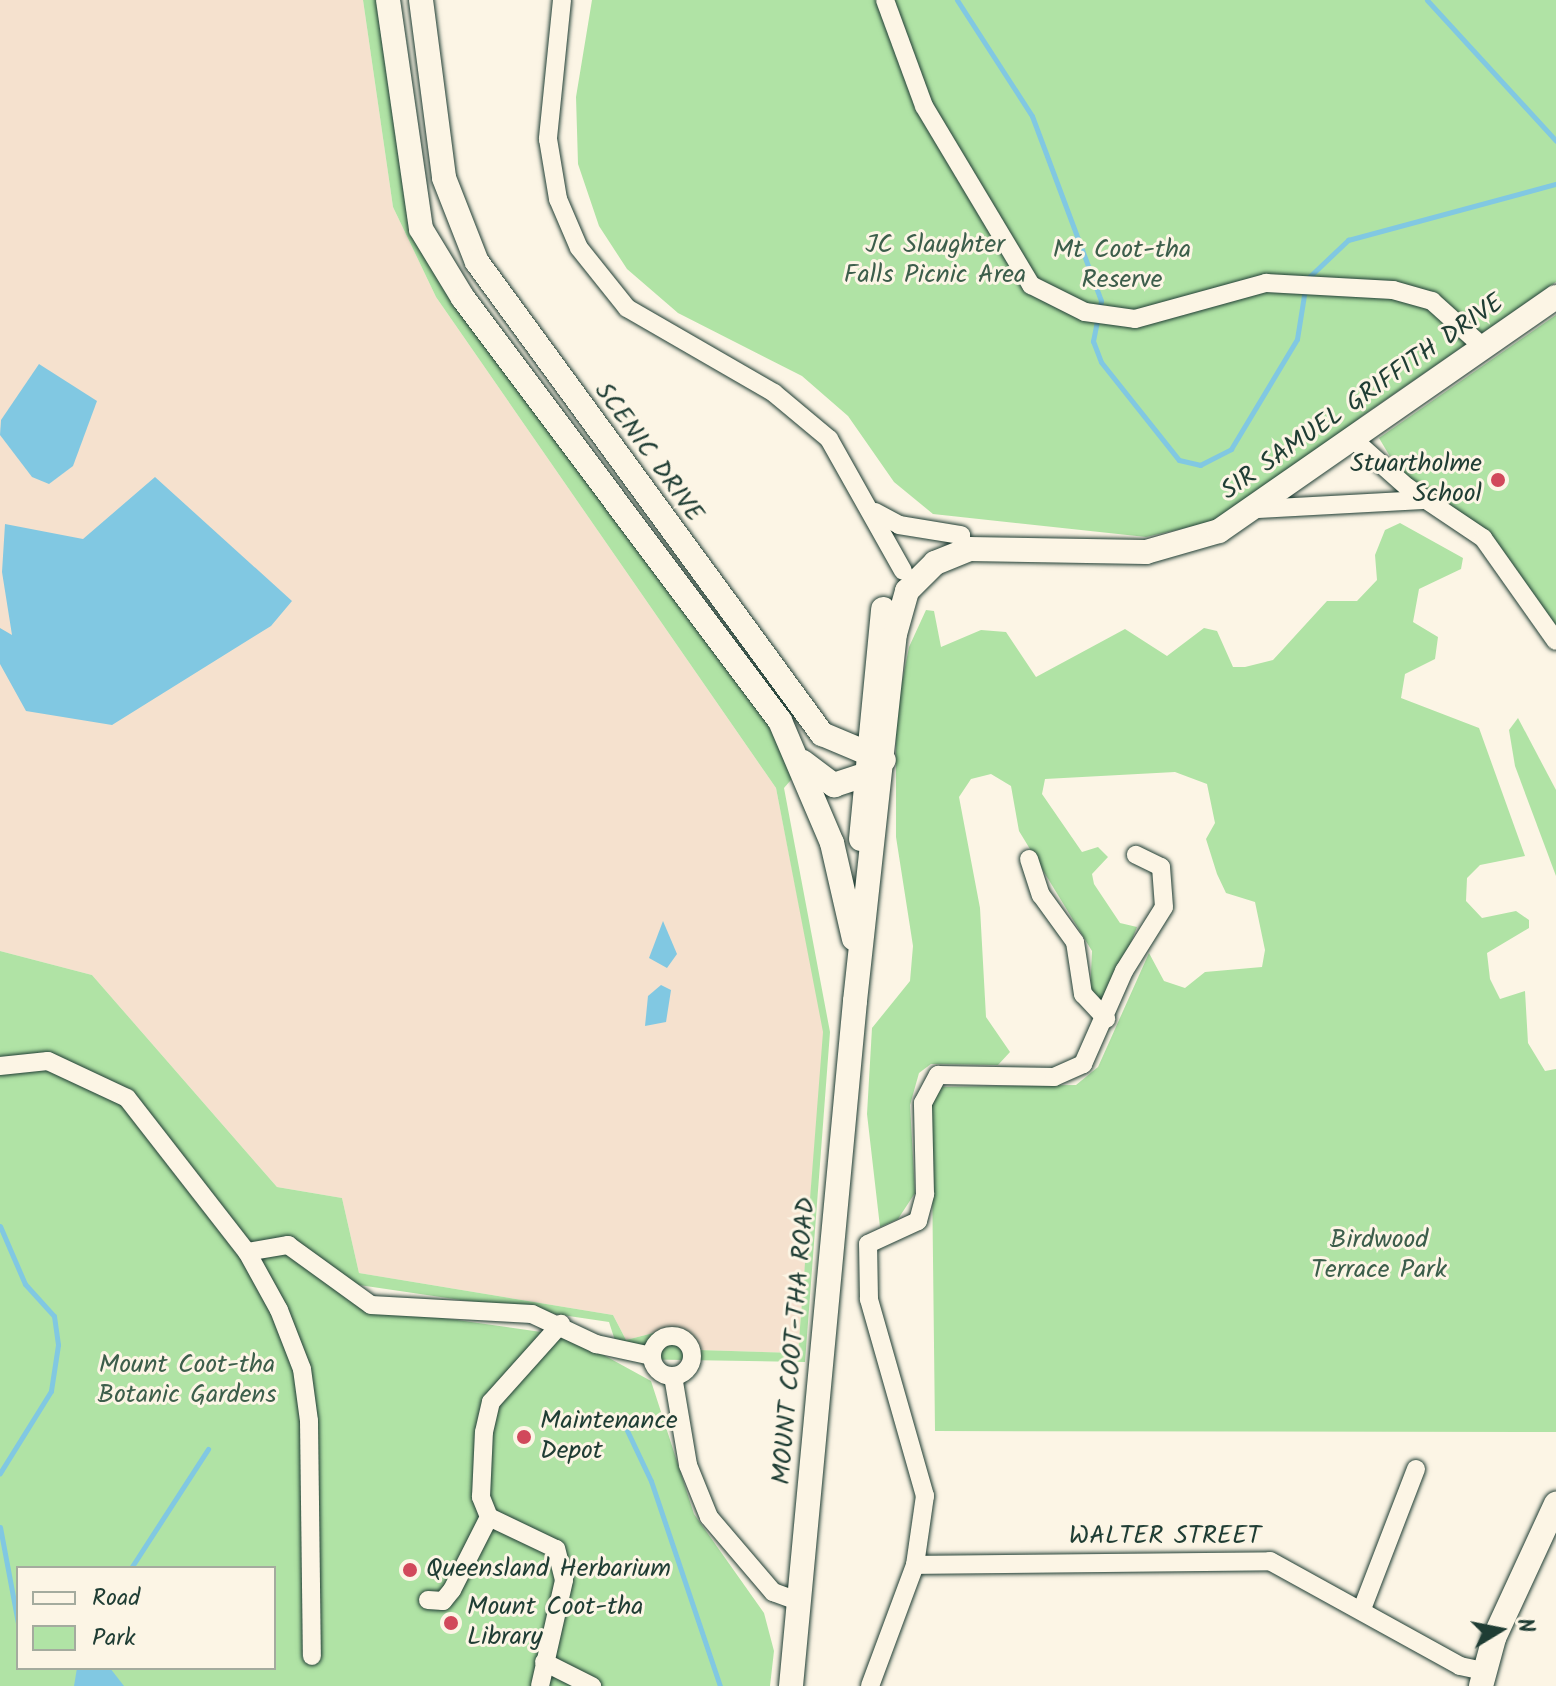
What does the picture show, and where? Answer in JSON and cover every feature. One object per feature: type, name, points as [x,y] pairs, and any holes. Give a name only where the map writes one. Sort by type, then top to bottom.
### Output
[{"type":"main road","name":"SCENIC DRIVE","points":[[388,0],[421,229],[463,298],[818,780],[843,786],[872,765],[822,734],[477,262],[444,178],[421,0]]},
{"type":"main road","name":"SIR SAMUEL GRIFFITH DRIVE","points":[[872,765],[905,581],[964,550],[1158,549],[1204,537],[1258,509],[1482,346],[1556,297]]},
{"type":"main road","points":[[905,581],[929,548],[961,535],[999,534],[1061,548]]},
{"type":"main road","name":"SCENIC DRIVE","points":[[790,739],[847,887],[855,948]]},
{"type":"main road","name":"MOUNT COOT-THA ROAD","points":[[855,1001],[855,948],[872,765]]},
{"type":"main road","name":"MOUNT COOT-THA ROAD","points":[[791,1686],[855,1001],[872,765]]},
{"type":"main road","points":[[1482,1678],[1556,1504]]},
{"type":"street","points":[[562,0],[548,113],[551,166],[568,226],[590,266],[652,326],[797,410],[838,448],[873,510],[905,581]]},
{"type":"street","points":[[885,0],[924,106],[1010,261],[1031,285],[1085,312],[1106,316],[1152,317],[1266,283],[1292,288],[1393,290],[1432,301],[1482,346]]},
{"type":"street","points":[[1354,440],[1407,487],[1441,506],[1506,564],[1556,641]]},
{"type":"street","points":[[1258,509],[1395,497],[1441,506]]},
{"type":"street","points":[[873,510],[899,525],[961,535]]},
{"type":"street","points":[[870,1686],[915,1565],[925,1496],[869,1299],[868,1244],[918,1221],[925,1194],[923,1103],[931,1081],[938,1075],[1070,1073],[1106,1019],[1124,971],[1164,907],[1161,867],[1136,855]]},
{"type":"street","points":[[1029,859],[1041,895],[1075,942],[1083,994],[1106,1019]]},
{"type":"street","points":[[0,1066],[48,1061],[127,1098],[247,1252],[302,1369],[309,1421],[312,1656]]},
{"type":"street","points":[[247,1252],[288,1245],[371,1305],[532,1314],[561,1324],[596,1344],[652,1356]]},
{"type":"street","points":[[540,1686],[564,1580],[556,1549],[489,1517],[481,1497],[491,1402],[561,1324]]},
{"type":"street","points":[[652,1356],[661,1339],[685,1341],[692,1360],[673,1376]]},
{"type":"street","points":[[652,1356],[660,1373],[673,1376]]},
{"type":"street","points":[[673,1376],[688,1465],[709,1517],[773,1592],[798,1601]]},
{"type":"street","points":[[1362,1609],[1416,1469]]},
{"type":"street","points":[[428,1600],[443,1601],[452,1590],[489,1517]]},
{"type":"street","name":"WALTER STREET","points":[[915,1565],[1270,1561],[1362,1609],[1482,1678]]},
{"type":"street","points":[[544,1662],[592,1686]]},
{"type":"shaded area","points":[[0,0],[363,0],[393,207],[436,297],[776,788],[824,1032],[798,1353],[698,1350],[677,1327],[626,1340],[613,1315],[359,1273],[342,1198],[277,1187],[92,975],[0,951]]},
{"type":"green space","name":"Mount Coot-tha Botanic Gardens","points":[[363,0],[379,0],[408,220],[774,730],[796,774],[784,788],[830,1032],[805,1362],[621,1359],[609,1322],[359,1285],[358,1306],[569,1336],[651,1381],[694,1514],[764,1613],[774,1651],[770,1686],[0,1686],[0,951],[92,975],[277,1187],[342,1198],[359,1273],[613,1315],[626,1340],[677,1327],[698,1350],[798,1353],[823,1032],[776,788],[436,297],[393,207]]},
{"type":"green space","name":"Mt Coot-tha Reserve","points":[[592,0],[1556,0],[1556,282],[1362,416],[1261,497],[1211,522],[1146,537],[933,514],[894,482],[848,416],[802,376],[678,313],[627,269],[599,226],[578,164],[576,97]]},
{"type":"green space","name":"Stuartholme School","points":[[1556,315],[1556,641],[1485,532],[1398,470],[1379,438]]},
{"type":"green space","name":"Birdwood Terrace Park","points":[[1400,523],[1463,558],[1461,569],[1419,589],[1413,622],[1438,637],[1435,659],[1405,674],[1401,698],[1479,728],[1525,856],[1480,865],[1467,878],[1466,901],[1482,918],[1516,911],[1529,920],[1529,928],[1487,953],[1490,979],[1500,999],[1525,991],[1528,1043],[1545,1071],[1556,1069],[1556,1432],[935,1431],[931,1087],[1076,1085],[1098,1067],[1149,953],[1164,981],[1185,988],[1205,972],[1262,967],[1265,950],[1255,902],[1226,893],[1217,874],[1206,839],[1215,823],[1207,784],[1175,772],[1045,779],[1042,794],[1082,852],[1098,847],[1108,857],[1092,874],[1094,884],[1120,923],[1137,927],[1111,993],[1098,1002],[1090,996],[1092,951],[1019,831],[1011,786],[991,774],[971,779],[959,797],[980,908],[986,1017],[1010,1052],[998,1065],[931,1064],[919,1073],[910,1105],[915,1193],[898,1219],[880,1227],[867,1114],[872,1028],[910,981],[913,946],[896,837],[896,712],[909,647],[926,610],[934,611],[941,647],[981,630],[1006,632],[1036,677],[1125,629],[1167,656],[1204,628],[1217,631],[1233,667],[1245,667],[1273,660],[1327,601],[1357,601],[1377,580],[1375,555],[1385,530]]},
{"type":"green space","points":[[1518,718],[1556,790],[1556,876],[1515,766],[1509,730]]},
{"type":"water","points":[[39,364],[97,401],[73,466],[49,484],[32,477],[0,435],[1,420]]},
{"type":"water","points":[[155,477],[292,601],[271,626],[112,725],[26,711],[0,664],[0,628],[12,635],[2,572],[5,524],[83,539]]},
{"type":"water","points":[[663,921],[677,954],[667,968],[649,958]]},
{"type":"water","points":[[661,985],[671,990],[666,1022],[645,1026],[648,996]]},
{"type":"water","points":[[77,1670],[112,1670],[124,1686],[74,1686]]},
{"type":"waterway","points":[[957,0],[1032,116],[1101,301],[1093,341],[1101,362],[1179,460],[1200,465],[1231,449],[1297,339],[1305,289]]},
{"type":"waterway","points":[[1427,0],[1556,141]]},
{"type":"waterway","points":[[1307,279],[1348,240],[1556,184]]},
{"type":"waterway","points":[[0,1226],[25,1284],[54,1316],[58,1345],[51,1391],[0,1473]]},
{"type":"waterway","points":[[623,1422],[651,1481],[720,1686]]},
{"type":"waterway","points":[[132,1566],[208,1449]]},
{"type":"waterway","points":[[0,1527],[16,1612]]},
{"type":"place","name":"Stuartholme School","points":[[1498,480]]},
{"type":"place","name":"Maintenance Depot","points":[[524,1437]]},
{"type":"place","name":"Queensland Herbarium","points":[[410,1570]]},
{"type":"place","name":"Mount Coot-tha Library","points":[[451,1623]]},
{"type":"park label","name":"JC Slaughter Falls Picnic Area","points":[[935,261]]}]
